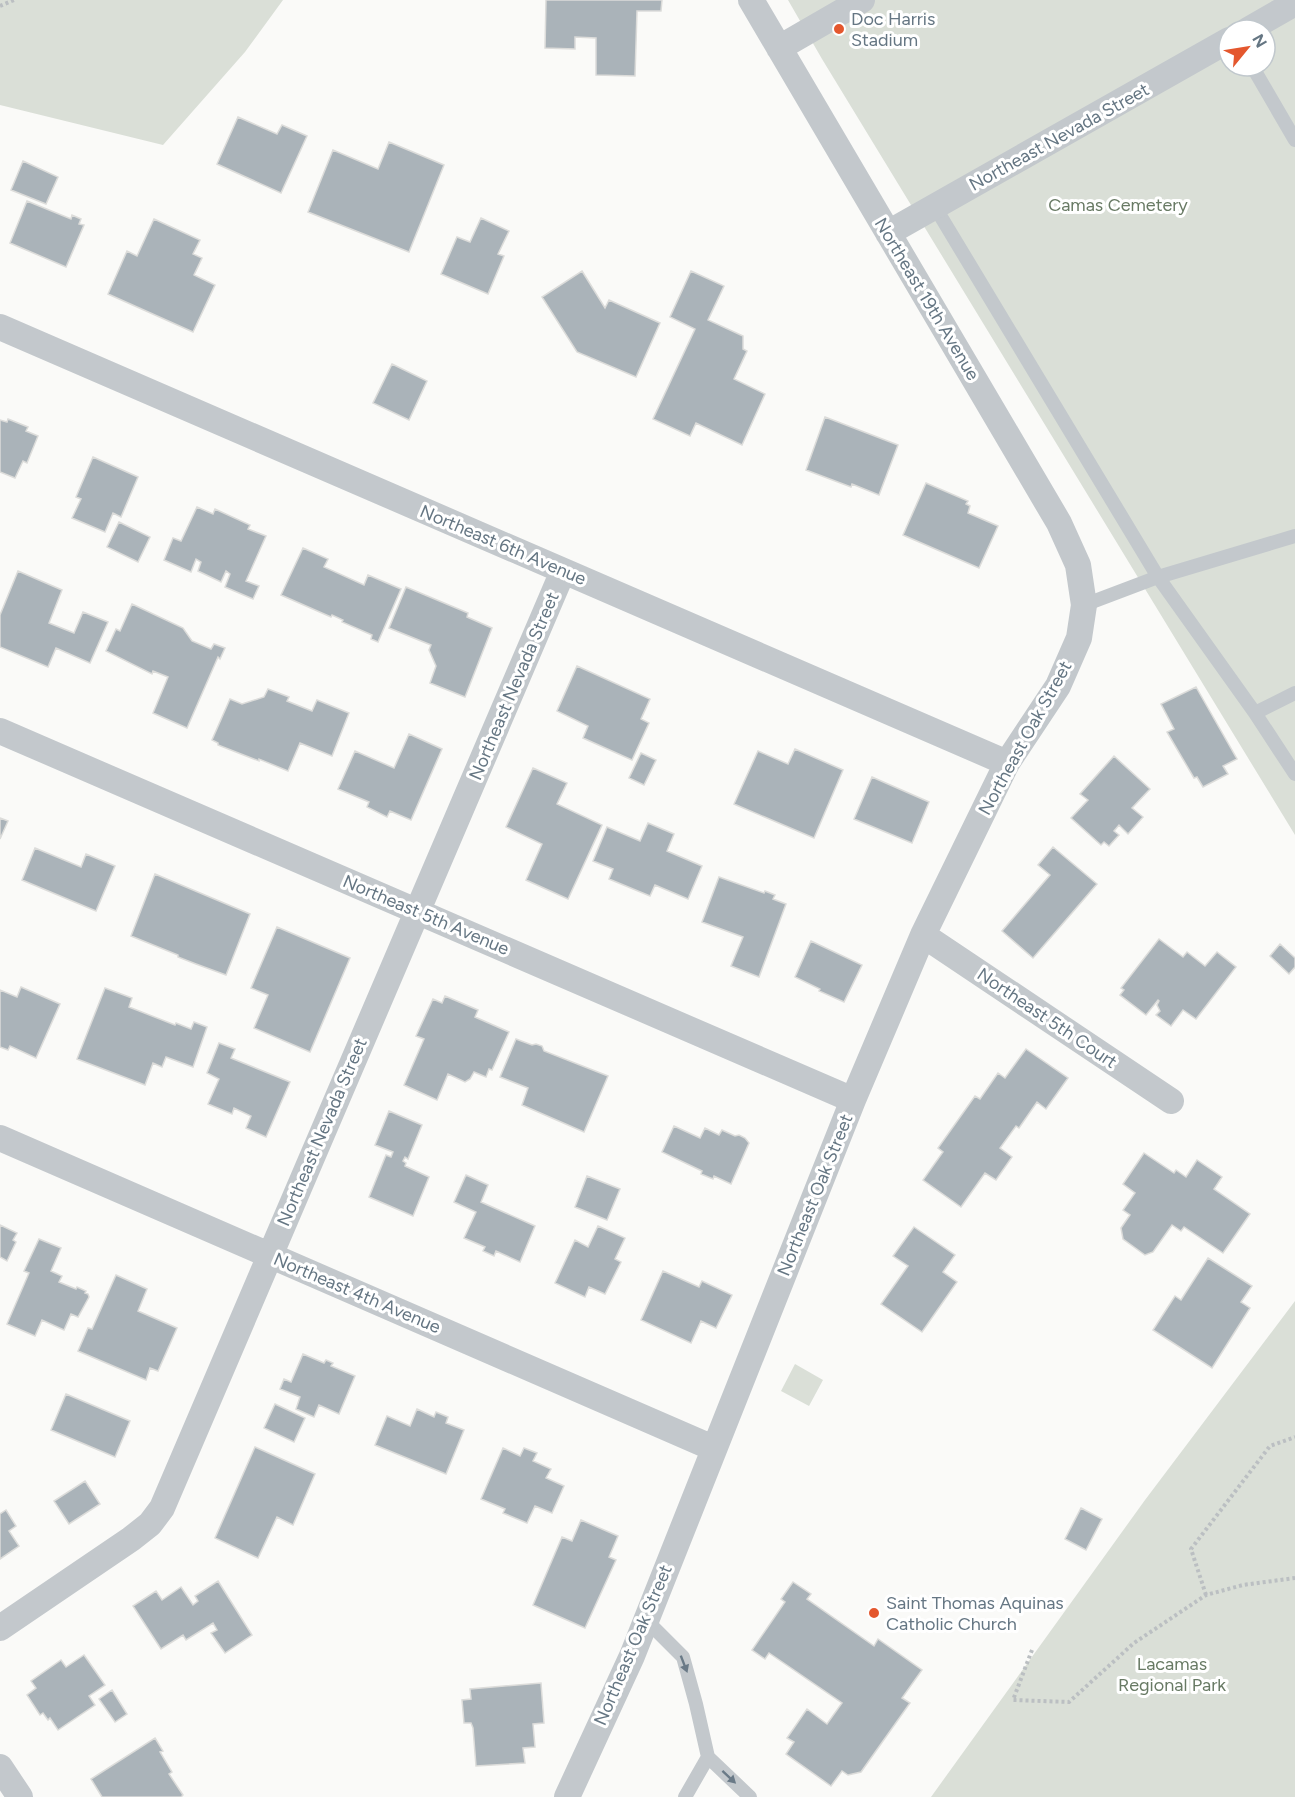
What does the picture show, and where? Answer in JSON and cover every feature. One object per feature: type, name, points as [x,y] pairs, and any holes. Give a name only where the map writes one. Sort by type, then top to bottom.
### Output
[{"type":"street","name":"Northeast 19th Avenue","points":[[751,0],[1059,523],[1078,565],[1084,605]]},
{"type":"street","points":[[779,48],[862,0]]},
{"type":"street","points":[[1269,18],[1295,3]]},
{"type":"street","name":"Northeast Nevada Street","points":[[888,233],[1217,47]]},
{"type":"street","name":"Northeast 6th Avenue","points":[[0,327],[1007,763]]},
{"type":"street","name":"Northeast Nevada Street","points":[[0,1628],[131,1539],[150,1524],[162,1508],[563,571]]},
{"type":"street","name":"Northeast Oak Street","points":[[567,1797],[632,1656],[853,1100],[923,935],[1007,763],[1058,686],[1079,638],[1084,605]]},
{"type":"street","name":"Northeast 5th Avenue","points":[[0,731],[853,1100]]},
{"type":"street","name":"Northeast 5th Court","points":[[923,935],[1171,1101]]},
{"type":"street","name":"Northeast 4th Avenue","points":[[0,1138],[713,1448]]},
{"type":"street","points":[[0,1767],[20,1797]]},
{"type":"lane","points":[[1259,78],[1295,140]]},
{"type":"lane","points":[[935,207],[1158,578],[1255,713],[1295,774]]},
{"type":"lane","points":[[1084,605],[1158,578],[1295,536]]},
{"type":"lane","points":[[1255,713],[1295,693]]},
{"type":"lane","points":[[646,1620],[683,1657],[708,1757],[750,1797]]},
{"type":"lane","points":[[685,1797],[708,1757]]},
{"type":"path","points":[[0,6],[14,0]]},
{"type":"path","points":[[1206,1595],[1191,1549],[1270,1446],[1295,1437]]},
{"type":"path","points":[[1032,1650],[1013,1700],[1069,1702],[1134,1643],[1206,1595],[1243,1585],[1295,1578]]},
{"type":"green space","points":[[0,0],[283,0],[245,52],[163,145],[0,105]]},
{"type":"green space","name":"Camas Cemetery","points":[[788,0],[1295,0],[1295,835],[822,59]]},
{"type":"green space","name":"Lacamas Regional Park","points":[[1295,1301],[1295,1797],[931,1797],[1145,1500]]},
{"type":"green space","points":[[795,1364],[823,1380],[809,1406],[781,1391]]},
{"type":"building","points":[[546,0],[662,0],[661,11],[637,11],[635,76],[596,75],[596,38],[575,37],[575,49],[545,48]]},
{"type":"building","points":[[238,117],[277,134],[282,125],[307,136],[281,193],[217,164]]},
{"type":"building","points":[[389,142],[444,165],[409,252],[308,212],[333,150],[378,169]]},
{"type":"building","points":[[23,161],[58,177],[46,204],[11,190]]},
{"type":"building","points":[[27,201],[71,219],[72,215],[81,219],[79,224],[84,225],[66,267],[10,243]]},
{"type":"building","points":[[481,218],[509,231],[498,254],[504,256],[488,294],[441,274],[457,237],[470,242]]},
{"type":"building","points":[[154,219],[200,240],[193,254],[202,258],[194,275],[215,285],[193,332],[108,294],[127,251],[137,256]]},
{"type":"building","points":[[582,271],[605,308],[609,300],[660,323],[636,377],[577,352],[542,297]]},
{"type":"building","points":[[691,271],[724,286],[708,320],[743,336],[743,349],[747,351],[734,379],[765,394],[742,445],[696,423],[690,436],[653,419],[695,329],[670,317]]},
{"type":"building","points":[[392,364],[427,381],[409,420],[373,403]]},
{"type":"building","points":[[825,417],[898,445],[879,495],[806,470]]},
{"type":"building","points":[[8,419],[28,427],[26,431],[38,436],[27,463],[23,461],[15,478],[0,472],[0,420],[7,422]]},
{"type":"building","points":[[93,457],[138,477],[121,517],[113,513],[105,532],[72,518],[81,499],[76,497]]},
{"type":"building","points":[[926,483],[968,501],[966,504],[970,506],[968,513],[998,526],[979,568],[903,535]]},
{"type":"building","points":[[197,507],[213,514],[215,509],[250,525],[248,529],[266,536],[246,581],[259,586],[253,599],[225,587],[230,574],[226,571],[221,582],[198,571],[201,562],[196,559],[191,572],[164,560],[173,538],[181,541]]},
{"type":"building","points":[[119,522],[150,537],[138,562],[107,547]]},
{"type":"building","points":[[303,548],[328,559],[324,567],[364,585],[368,575],[401,589],[378,642],[371,639],[372,635],[342,622],[343,620],[281,595]]},
{"type":"building","points":[[18,571],[62,590],[49,623],[74,633],[83,612],[108,622],[90,663],[56,648],[48,667],[0,647],[0,615]]},
{"type":"building","points":[[406,587],[468,613],[467,617],[492,628],[465,697],[430,683],[436,666],[429,650],[431,645],[389,628]]},
{"type":"building","points":[[132,604],[183,628],[192,641],[211,649],[214,644],[225,648],[220,659],[218,657],[187,728],[153,713],[168,677],[153,671],[152,674],[106,651],[116,629],[120,631]]},
{"type":"building","points":[[577,666],[650,699],[641,719],[649,723],[632,760],[583,738],[588,726],[557,711]]},
{"type":"building","points":[[1196,687],[1237,759],[1223,766],[1228,774],[1203,787],[1197,777],[1194,778],[1167,732],[1174,729],[1161,704]]},
{"type":"building","points":[[268,689],[289,697],[287,701],[312,711],[317,700],[349,713],[332,756],[300,743],[288,771],[218,745],[212,740],[230,699],[242,704],[264,697]]},
{"type":"building","points":[[409,734],[442,749],[411,820],[390,811],[387,817],[367,807],[369,802],[338,789],[355,751],[394,768]]},
{"type":"building","points":[[795,749],[843,770],[814,838],[734,804],[758,751],[788,764]]},
{"type":"building","points":[[641,753],[656,760],[644,785],[629,778]]},
{"type":"building","points":[[1114,756],[1150,789],[1132,808],[1143,817],[1128,834],[1119,825],[1114,831],[1119,835],[1109,846],[1104,842],[1101,845],[1071,818],[1088,800],[1080,794]]},
{"type":"building","points":[[533,768],[567,783],[557,804],[602,825],[568,899],[526,880],[542,844],[506,827]]},
{"type":"building","points":[[872,777],[929,802],[912,843],[854,819]]},
{"type":"building","points":[[0,818],[8,821],[0,839]]},
{"type":"building","points":[[648,823],[674,834],[667,851],[702,866],[688,899],[655,885],[650,896],[609,879],[613,869],[593,861],[607,827],[640,841]]},
{"type":"building","points":[[1053,847],[1097,884],[1033,958],[1002,931],[1050,875],[1038,865]]},
{"type":"building","points":[[35,848],[81,867],[86,854],[115,866],[96,911],[22,880]]},
{"type":"building","points":[[155,874],[250,914],[226,975],[131,936]]},
{"type":"building","points":[[719,877],[775,895],[773,899],[786,904],[759,977],[731,966],[743,937],[702,922]]},
{"type":"building","points":[[277,927],[350,958],[310,1052],[254,1028],[268,995],[251,988]]},
{"type":"building","points":[[1159,939],[1183,957],[1187,952],[1205,966],[1217,952],[1236,967],[1196,1019],[1183,1010],[1171,1026],[1156,1015],[1160,1011],[1157,1005],[1158,1000],[1146,1015],[1120,995],[1124,990],[1121,988]]},
{"type":"building","points":[[811,941],[862,965],[844,1002],[795,977]]},
{"type":"building","points":[[1280,944],[1295,958],[1295,967],[1289,974],[1270,956]]},
{"type":"building","points":[[21,987],[60,1004],[36,1058],[10,1046],[8,1050],[0,1047],[0,990],[17,997]]},
{"type":"building","points":[[105,988],[132,998],[129,1007],[175,1025],[176,1023],[191,1029],[194,1022],[207,1027],[193,1067],[166,1057],[162,1067],[153,1063],[145,1085],[77,1059]]},
{"type":"building","points":[[445,996],[478,1010],[475,1017],[509,1032],[492,1070],[489,1069],[486,1077],[474,1072],[465,1082],[448,1074],[437,1100],[404,1085],[424,1039],[416,1036],[433,999],[442,1003]]},
{"type":"building","points":[[516,1039],[542,1046],[544,1051],[608,1076],[584,1132],[522,1105],[528,1088],[500,1077]]},
{"type":"building","points":[[219,1043],[235,1049],[231,1058],[290,1082],[266,1137],[246,1128],[251,1116],[234,1108],[232,1114],[208,1104],[219,1079],[207,1073]]},
{"type":"building","points":[[1026,1049],[1068,1078],[1046,1109],[1037,1102],[1019,1128],[1016,1126],[1000,1148],[1012,1157],[996,1180],[985,1173],[961,1207],[923,1180],[943,1152],[938,1148],[975,1096],[980,1099],[998,1073],[1005,1078]]},
{"type":"building","points":[[389,1111],[422,1125],[408,1159],[405,1157],[403,1161],[406,1163],[405,1166],[429,1177],[413,1216],[369,1197],[386,1155],[391,1157],[393,1152],[375,1145]]},
{"type":"building","points":[[674,1126],[700,1138],[705,1128],[719,1135],[722,1130],[745,1138],[749,1143],[731,1184],[714,1176],[713,1179],[701,1174],[702,1171],[662,1152]]},
{"type":"building","points":[[1144,1153],[1174,1173],[1176,1170],[1186,1177],[1197,1160],[1222,1177],[1214,1189],[1250,1214],[1223,1253],[1184,1227],[1181,1231],[1172,1225],[1153,1252],[1145,1255],[1123,1239],[1121,1228],[1130,1215],[1123,1210],[1135,1193],[1123,1184]]},
{"type":"building","points":[[466,1175],[488,1185],[481,1202],[535,1226],[520,1262],[496,1251],[494,1256],[483,1251],[485,1247],[464,1238],[476,1212],[454,1202]]},
{"type":"building","points":[[587,1176],[620,1189],[607,1220],[575,1207]]},
{"type":"building","points":[[0,1225],[17,1233],[13,1240],[16,1242],[7,1261],[0,1257]]},
{"type":"building","points":[[598,1226],[625,1238],[615,1259],[621,1262],[605,1294],[589,1287],[585,1297],[555,1283],[575,1240],[588,1247]]},
{"type":"building","points":[[914,1227],[955,1255],[943,1272],[957,1282],[922,1332],[881,1304],[908,1266],[893,1256]]},
{"type":"building","points":[[39,1239],[61,1248],[51,1271],[62,1276],[59,1282],[86,1291],[89,1297],[78,1317],[71,1314],[64,1330],[42,1320],[35,1336],[7,1324],[29,1273],[24,1271]]},
{"type":"building","points":[[1208,1258],[1252,1286],[1241,1302],[1250,1308],[1212,1368],[1153,1330],[1175,1296],[1181,1300]]},
{"type":"building","points":[[663,1271],[699,1287],[702,1281],[732,1295],[716,1328],[701,1321],[691,1343],[641,1320]]},
{"type":"building","points":[[116,1275],[147,1289],[138,1311],[177,1328],[158,1371],[150,1368],[146,1380],[78,1351],[88,1328],[92,1329]]},
{"type":"building","points":[[303,1354],[324,1363],[326,1360],[333,1363],[331,1366],[355,1376],[339,1414],[319,1405],[314,1417],[296,1409],[300,1397],[280,1389],[284,1379],[291,1382]]},
{"type":"building","points":[[66,1394],[130,1421],[115,1457],[51,1430]]},
{"type":"building","points":[[275,1404],[305,1418],[294,1442],[264,1428]]},
{"type":"building","points":[[417,1409],[434,1417],[436,1412],[448,1417],[446,1423],[464,1430],[446,1474],[375,1445],[387,1416],[410,1426]]},
{"type":"building","points":[[255,1447],[315,1474],[293,1525],[277,1517],[258,1558],[215,1538]]},
{"type":"building","points":[[503,1448],[520,1456],[524,1448],[537,1453],[533,1461],[551,1469],[546,1478],[564,1486],[552,1513],[535,1506],[527,1523],[503,1513],[505,1509],[481,1499]]},
{"type":"building","points":[[85,1481],[100,1504],[69,1524],[54,1501]]},
{"type":"building","points":[[1081,1508],[1102,1519],[1086,1550],[1065,1539]]},
{"type":"building","points":[[6,1510],[16,1526],[9,1531],[19,1546],[0,1559],[0,1514]]},
{"type":"building","points":[[581,1520],[618,1536],[609,1557],[616,1560],[585,1628],[533,1605],[562,1537],[572,1541]]},
{"type":"building","points":[[218,1581],[252,1635],[225,1653],[211,1633],[217,1630],[213,1623],[186,1640],[183,1635],[161,1649],[133,1606],[156,1591],[162,1600],[181,1587],[193,1605],[198,1601],[195,1596]]},
{"type":"building","points":[[793,1582],[811,1594],[807,1599],[874,1646],[878,1639],[922,1670],[902,1698],[910,1703],[861,1772],[848,1775],[842,1771],[831,1786],[786,1754],[794,1742],[787,1738],[807,1709],[827,1724],[842,1703],[769,1653],[765,1659],[752,1650],[785,1602],[781,1599]]},
{"type":"building","points":[[84,1655],[105,1685],[89,1696],[95,1705],[58,1730],[50,1718],[48,1720],[43,1713],[40,1715],[27,1695],[36,1688],[31,1681],[61,1660],[66,1667]]},
{"type":"building","points":[[541,1683],[544,1723],[533,1724],[535,1747],[523,1748],[525,1763],[476,1766],[473,1728],[471,1723],[464,1723],[462,1700],[471,1699],[470,1689]]},
{"type":"building","points":[[112,1690],[127,1714],[115,1722],[99,1699]]},
{"type":"building","points":[[155,1738],[172,1772],[169,1774],[183,1795],[181,1797],[102,1797],[91,1779]]},
{"type":"place","name":"Doc Harris Stadium","points":[[839,29]]},
{"type":"place","name":"Saint Thomas Aquinas Catholic Church","points":[[874,1613]]}]
